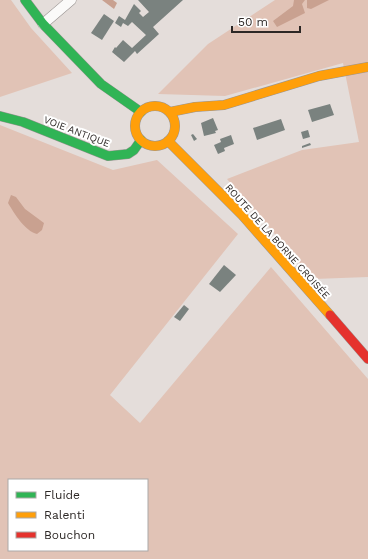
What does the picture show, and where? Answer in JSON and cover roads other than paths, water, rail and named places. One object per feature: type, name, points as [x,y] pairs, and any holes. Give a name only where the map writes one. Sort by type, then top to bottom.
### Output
[{"type":"main road","points":[[25,0],[43,24],[101,84],[141,112]]},
{"type":"main road","points":[[170,112],[195,107],[224,105],[319,76],[368,67]]},
{"type":"main road","points":[[159,106],[170,112],[174,118],[175,130],[168,141],[158,146],[146,144],[141,140],[135,129],[137,117],[141,112],[146,108],[159,106]]},
{"type":"main road","name":"VOIE ANTIQUE","points":[[0,116],[23,122],[108,156],[128,154],[134,150],[141,140]]},
{"type":"main road","name":"ROUTE DE LA BORNE CROISÉE","points":[[168,141],[242,215],[368,359]]},
{"type":"street","points":[[43,24],[72,0]]}]
